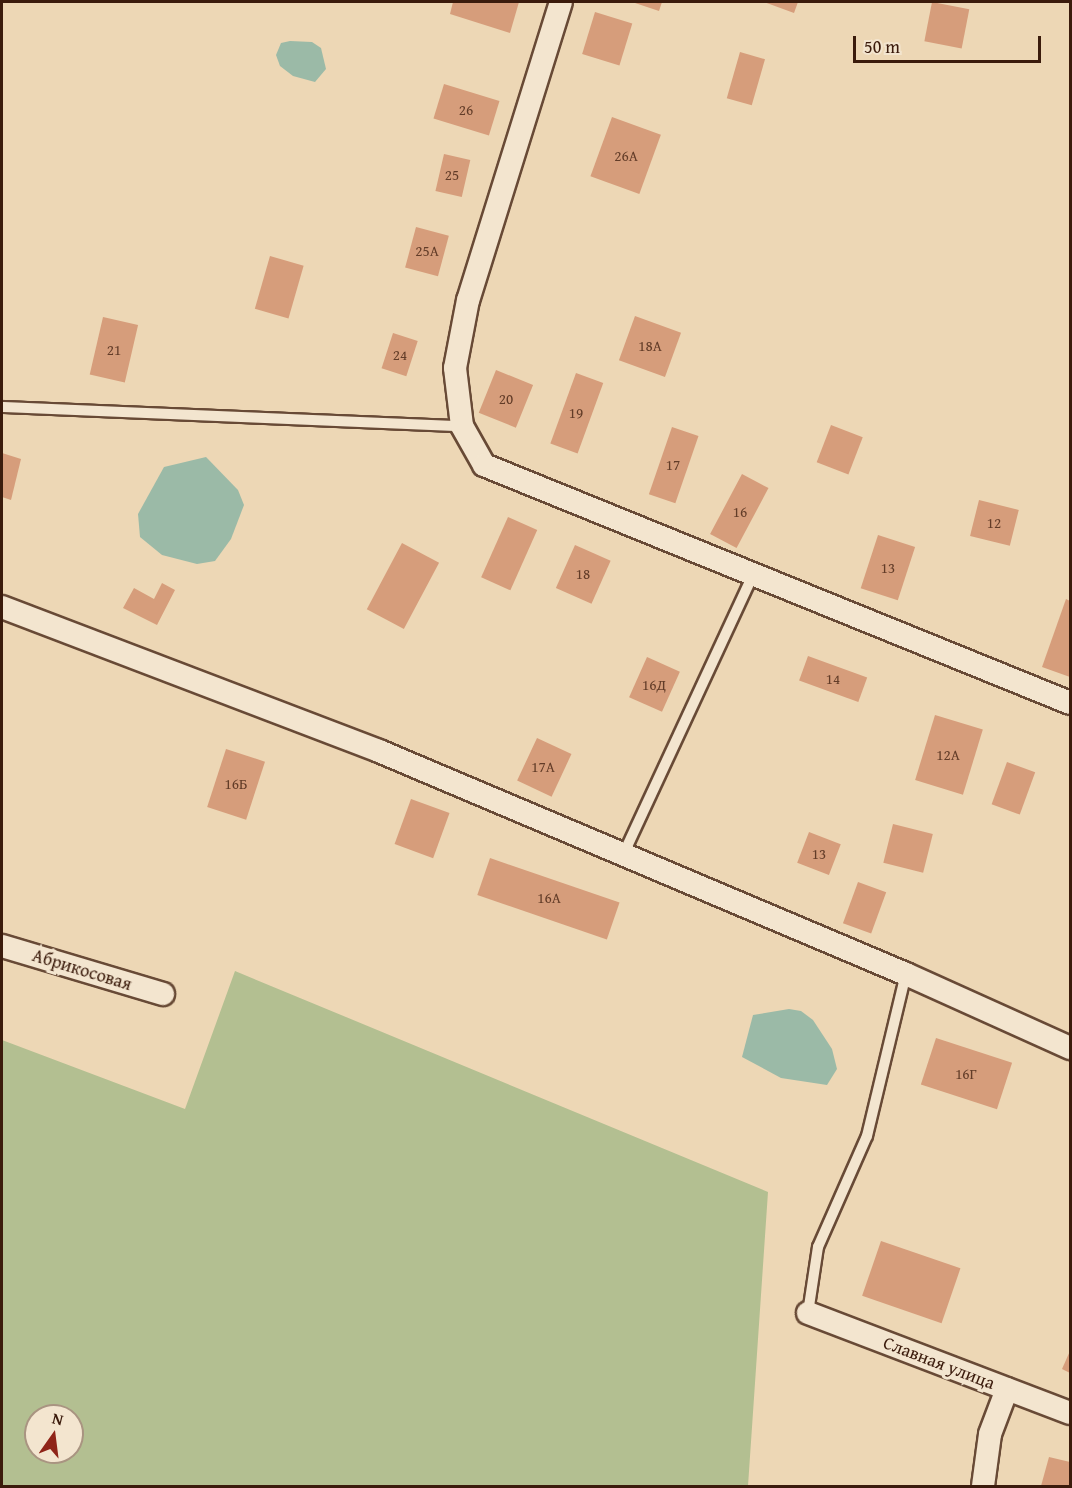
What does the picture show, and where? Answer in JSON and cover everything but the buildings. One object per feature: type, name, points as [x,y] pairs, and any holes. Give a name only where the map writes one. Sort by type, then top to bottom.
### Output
[{"type":"street","points":[[561,2],[468,300],[455,368],[462,426],[484,465],[752,577],[1071,703]]},
{"type":"street","points":[[2,607],[379,751],[906,974],[1071,1048]]},
{"type":"street","name":"Абрикосовая","points":[[2,946],[163,994]]},
{"type":"street","name":"Славная улица","points":[[808,1313],[1071,1413]]},
{"type":"street","points":[[983,1486],[990,1434],[1007,1389]]},
{"type":"lane","points":[[2,407],[462,426]]},
{"type":"lane","points":[[623,855],[752,577]]},
{"type":"lane","points":[[808,1313],[818,1247],[867,1136],[906,974]]},
{"type":"shaded area","points":[[312,42],[321,48],[326,69],[315,82],[293,76],[280,66],[276,55],[281,43]]},
{"type":"shaded area","points":[[206,457],[238,490],[244,505],[231,539],[215,561],[197,564],[162,555],[140,537],[138,514],[164,467]]},
{"type":"shaded area","points":[[235,971],[768,1192],[748,1486],[2,1486],[2,1040],[185,1109]]},
{"type":"shaded area","points":[[789,1009],[801,1011],[813,1020],[832,1049],[837,1069],[827,1085],[781,1078],[742,1057],[753,1015]]}]
